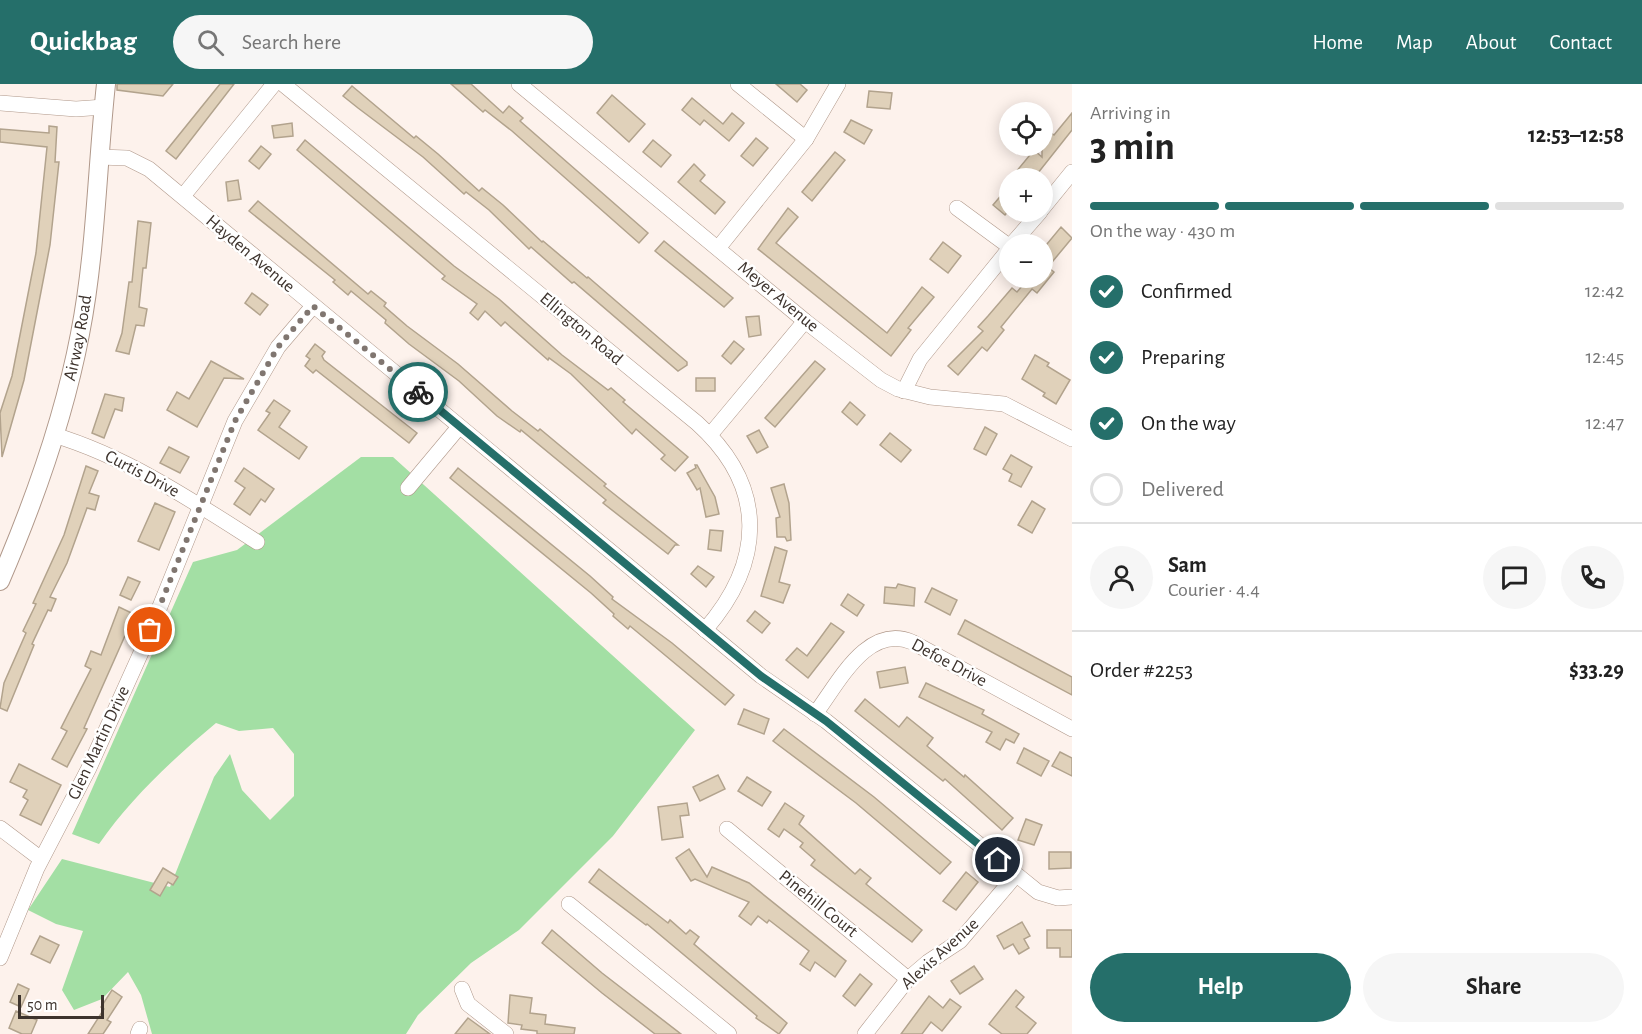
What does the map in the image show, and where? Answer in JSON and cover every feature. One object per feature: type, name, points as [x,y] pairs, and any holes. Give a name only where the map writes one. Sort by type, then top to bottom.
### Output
[{"type":"main road","name":"Airway Road","points":[[0,579],[54,435],[75,356],[86,298],[106,84]]},
{"type":"street","points":[[183,196],[274,84]]},
{"type":"street","name":"Ellington Road","points":[[283,84],[710,435],[731,463],[739,480],[746,497],[750,526],[745,565],[737,587],[724,608],[705,630]]},
{"type":"street","name":"Meyer Avenue","points":[[519,84],[806,321],[881,380],[904,391],[940,399],[1004,405],[1072,439]]},
{"type":"street","points":[[738,84],[806,139]]},
{"type":"street","points":[[719,247],[806,139],[838,84]]},
{"type":"street","points":[[0,103],[76,109],[104,106]]},
{"type":"street","name":"Hayden Avenue","points":[[99,157],[114,155],[138,162],[183,196],[761,676],[815,714],[1016,875],[1048,896],[1072,897]]},
{"type":"street","points":[[1053,195],[1072,172]]},
{"type":"street","points":[[957,208],[999,238]]},
{"type":"street","points":[[1020,234],[1031,222]]},
{"type":"street","points":[[904,391],[920,359],[999,260]]},
{"type":"street","name":"Glen Martin Drive","points":[[0,958],[41,859],[98,747],[144,646],[246,401],[278,347],[313,306]]},
{"type":"street","points":[[710,435],[806,321]]},
{"type":"street","points":[[408,488],[459,427]]},
{"type":"street","name":"Curtis Drive","points":[[54,435],[110,456],[202,507],[257,542]]},
{"type":"street","name":"Defoe Drive","points":[[815,714],[868,646],[891,637],[912,642],[1072,729]]},
{"type":"street","points":[[0,828],[41,859]]},
{"type":"street","name":"Pinehill Court","points":[[727,829],[908,979]]},
{"type":"street","name":"Alexis Avenue","points":[[865,1034],[908,979],[928,962],[960,941],[1016,875]]},
{"type":"street","points":[[569,904],[729,1034]]},
{"type":"street","points":[[462,989],[468,1004],[506,1034]]},
{"type":"green space","points":[[361,457],[393,457],[695,730],[613,836],[519,930],[471,963],[418,1015],[406,1034],[152,1034],[141,995],[128,972],[102,999],[74,1010],[62,990],[83,931],[56,924],[28,910],[62,859],[170,887],[214,777],[230,754],[242,790],[270,820],[294,796],[294,754],[273,728],[239,731],[216,723],[153,780],[99,844],[72,834],[193,562],[237,550]]},
{"type":"building","points":[[117,84],[173,84],[163,96],[117,90]]},
{"type":"building","points":[[220,84],[234,84],[176,159],[166,151]]},
{"type":"building","points":[[451,84],[471,84],[503,113],[509,106],[523,118],[520,121],[648,233],[639,243],[512,131],[485,110],[483,112]]},
{"type":"building","points":[[776,84],[800,84],[807,90],[797,102]]},
{"type":"building","points":[[352,86],[414,138],[416,136],[438,154],[479,191],[482,188],[503,205],[542,242],[588,277],[687,362],[687,365],[678,371],[574,282],[572,283],[531,247],[529,249],[489,210],[466,192],[464,194],[423,157],[343,96]]},
{"type":"building","points":[[869,91],[892,93],[890,109],[867,107]]},
{"type":"building","points":[[612,95],[645,124],[629,142],[597,113]]},
{"type":"building","points":[[692,98],[723,124],[732,113],[744,123],[729,141],[704,120],[700,125],[682,110]]},
{"type":"building","points":[[1072,113],[1072,130],[1053,154],[1054,135]]},
{"type":"building","points":[[851,120],[872,130],[864,144],[844,132]]},
{"type":"building","points":[[292,123],[293,136],[274,138],[272,126]]},
{"type":"building","points":[[49,126],[57,127],[55,162],[59,162],[50,245],[24,380],[2,457],[0,413],[12,376],[36,253],[47,147],[0,142],[0,129],[49,133]]},
{"type":"building","points":[[756,138],[768,148],[753,166],[741,156]]},
{"type":"building","points":[[305,140],[454,266],[499,299],[562,355],[608,390],[611,388],[625,400],[623,402],[688,457],[675,471],[661,459],[665,455],[636,429],[632,434],[571,374],[549,358],[548,360],[505,322],[501,326],[485,311],[478,320],[470,313],[477,304],[442,279],[445,276],[297,150]]},
{"type":"building","points":[[653,140],[671,155],[661,167],[643,152]]},
{"type":"building","points":[[261,146],[271,154],[259,169],[249,161]]},
{"type":"building","points":[[835,152],[845,160],[812,201],[802,192]]},
{"type":"building","points":[[1029,156],[1051,156],[1042,168],[1019,168]]},
{"type":"building","points":[[694,164],[705,175],[700,181],[725,202],[715,214],[678,182]]},
{"type":"building","points":[[238,180],[241,199],[228,201],[226,182]]},
{"type":"building","points":[[999,198],[999,210],[993,205]]},
{"type":"building","points":[[258,201],[368,294],[371,291],[386,303],[384,306],[407,326],[458,364],[512,411],[538,431],[540,429],[606,484],[604,486],[678,545],[675,545],[668,554],[603,503],[606,500],[521,430],[520,432],[497,416],[459,381],[409,344],[385,323],[386,320],[351,291],[348,295],[333,282],[335,280],[249,211]]},
{"type":"building","points":[[788,208],[798,217],[776,243],[887,333],[922,287],[934,297],[908,328],[911,330],[891,356],[758,249]]},
{"type":"building","points":[[138,221],[151,223],[139,307],[147,309],[144,326],[136,325],[129,354],[116,351],[122,333],[129,282],[132,282]]},
{"type":"building","points":[[1061,227],[1072,238],[1053,261],[1053,237]]},
{"type":"building","points":[[664,241],[733,298],[724,307],[655,251]]},
{"type":"building","points":[[943,242],[961,256],[948,273],[930,259]]},
{"type":"building","points":[[1012,288],[1017,292],[1020,288],[1041,288],[1037,293],[1032,289],[1001,327],[1004,330],[987,351],[982,347],[958,375],[948,366],[983,331],[978,327]]},
{"type":"building","points":[[252,293],[268,305],[260,315],[245,303]]},
{"type":"building","points":[[759,316],[761,335],[749,337],[746,317]]},
{"type":"building","points":[[734,341],[744,349],[731,364],[722,356]]},
{"type":"building","points":[[315,344],[325,352],[322,356],[324,360],[417,433],[409,443],[316,370],[313,373],[305,366],[310,359],[306,356]]},
{"type":"building","points":[[1035,355],[1049,363],[1047,366],[1070,380],[1056,404],[1043,396],[1045,393],[1022,379]]},
{"type":"building","points":[[211,361],[244,379],[224,378],[197,427],[167,410],[177,392],[189,399]]},
{"type":"building","points":[[815,361],[825,369],[775,427],[765,418]]},
{"type":"building","points":[[696,378],[715,378],[715,391],[696,391]]},
{"type":"building","points":[[105,394],[124,398],[122,411],[115,409],[104,438],[92,433]]},
{"type":"building","points":[[274,400],[290,411],[279,427],[307,447],[299,459],[258,430],[270,413],[266,411]]},
{"type":"building","points":[[850,402],[865,415],[857,425],[842,412]]},
{"type":"building","points":[[985,427],[997,434],[986,455],[974,449]]},
{"type":"building","points":[[759,430],[768,447],[757,453],[747,436]]},
{"type":"building","points":[[890,433],[911,450],[901,462],[880,445]]},
{"type":"building","points":[[169,447],[189,457],[180,473],[160,463]]},
{"type":"building","points":[[1011,455],[1032,467],[1021,487],[1009,481],[1012,474],[1003,469]]},
{"type":"building","points":[[695,465],[715,497],[719,514],[706,517],[700,488],[697,490],[687,473],[696,468]]},
{"type":"building","points":[[86,466],[98,471],[89,493],[99,496],[95,510],[87,508],[67,563],[50,597],[56,599],[51,611],[48,610],[32,644],[34,645],[7,711],[0,708],[4,683],[26,633],[23,631],[36,604],[33,603],[64,535]]},
{"type":"building","points":[[244,468],[274,489],[265,502],[261,499],[250,515],[234,504],[245,488],[235,481]]},
{"type":"building","points":[[458,468],[590,576],[613,597],[612,599],[672,643],[734,695],[725,705],[630,626],[628,629],[591,593],[450,478]]},
{"type":"building","points":[[784,484],[789,503],[791,540],[787,541],[785,537],[777,537],[776,518],[780,517],[771,488]]},
{"type":"building","points":[[1032,501],[1045,509],[1032,533],[1018,525]]},
{"type":"building","points":[[155,503],[175,512],[159,550],[138,541]]},
{"type":"building","points":[[710,530],[723,531],[721,551],[708,549]]},
{"type":"building","points":[[775,547],[787,551],[779,582],[790,585],[783,603],[761,596]]},
{"type":"building","points":[[698,566],[714,577],[706,587],[691,574]]},
{"type":"building","points":[[128,577],[140,582],[131,600],[120,595]]},
{"type":"building","points":[[898,584],[915,588],[914,606],[884,603],[885,587],[896,588]]},
{"type":"building","points":[[932,588],[957,600],[950,615],[925,602]]},
{"type":"building","points":[[848,594],[864,605],[857,616],[841,605]]},
{"type":"building","points":[[119,607],[140,617],[133,631],[128,629],[84,728],[87,729],[67,767],[52,759],[67,731],[61,728],[91,669],[85,666],[91,651],[101,655]]},
{"type":"building","points":[[755,611],[770,623],[762,633],[747,621]]},
{"type":"building","points":[[965,620],[1072,677],[1072,695],[958,634]]},
{"type":"building","points":[[831,623],[844,632],[808,678],[786,660],[797,648],[807,656]]},
{"type":"building","points":[[905,667],[908,683],[880,688],[877,672]]},
{"type":"building","points":[[926,683],[984,710],[982,714],[1019,734],[1014,743],[1006,739],[1000,750],[986,742],[992,732],[919,697]]},
{"type":"building","points":[[865,699],[899,727],[907,717],[933,738],[927,746],[964,777],[965,775],[1013,818],[1002,830],[945,779],[943,781],[855,711]]},
{"type":"building","points":[[744,709],[769,719],[764,734],[738,724]]},
{"type":"building","points":[[784,729],[874,797],[951,862],[940,874],[856,803],[773,741]]},
{"type":"building","points":[[1024,748],[1049,761],[1041,776],[1017,763]]},
{"type":"building","points":[[1060,752],[1072,758],[1072,776],[1052,766]]},
{"type":"building","points":[[19,764],[61,785],[41,825],[20,815],[28,800],[23,797],[27,790],[10,782]]},
{"type":"building","points":[[718,775],[725,789],[700,801],[693,787]]},
{"type":"building","points":[[747,777],[771,792],[762,806],[738,791]]},
{"type":"building","points":[[687,803],[689,815],[680,816],[683,837],[662,840],[658,807]]},
{"type":"building","points":[[785,803],[804,816],[799,824],[855,874],[860,869],[871,878],[866,884],[922,930],[912,942],[811,865],[815,860],[800,847],[803,843],[784,829],[779,837],[768,829]]},
{"type":"building","points":[[1026,819],[1042,825],[1034,845],[1018,840]]},
{"type":"building","points":[[689,849],[707,877],[712,867],[749,883],[846,961],[835,977],[815,962],[810,971],[800,964],[809,951],[769,920],[767,923],[758,916],[751,925],[739,916],[749,902],[695,879],[691,881],[676,858]]},
{"type":"building","points":[[1049,852],[1071,852],[1071,868],[1049,869]]},
{"type":"building","points":[[163,868],[178,877],[173,885],[168,882],[160,896],[150,890]]},
{"type":"building","points":[[599,869],[668,923],[670,920],[686,934],[690,930],[699,937],[694,944],[787,1023],[779,1034],[756,1018],[757,1016],[647,924],[589,882]]},
{"type":"building","points":[[966,872],[978,882],[956,910],[943,901]]},
{"type":"building","points":[[1022,922],[1030,936],[1024,939],[1029,948],[1019,954],[1013,944],[1004,949],[997,936]]},
{"type":"building","points":[[552,930],[602,973],[681,1034],[655,1034],[602,993],[542,943]]},
{"type":"building","points":[[1047,930],[1072,930],[1072,957],[1060,957],[1060,948],[1047,948]]},
{"type":"building","points":[[40,936],[59,945],[50,963],[31,954]]},
{"type":"building","points":[[974,966],[983,979],[960,994],[951,981]]},
{"type":"building","points":[[860,974],[872,984],[855,1006],[843,996]]},
{"type":"building","points":[[18,984],[29,989],[21,1007],[10,1002]]},
{"type":"building","points":[[112,990],[122,997],[107,1020],[111,1022],[103,1034],[88,1034],[104,1009],[101,1007]]},
{"type":"building","points":[[1016,990],[1024,997],[1016,1007],[1036,1023],[1027,1034],[1002,1034],[989,1024]]},
{"type":"building","points":[[510,995],[532,998],[530,1013],[546,1015],[545,1024],[575,1028],[574,1034],[537,1034],[537,1031],[521,1029],[522,1025],[508,1023]]},
{"type":"building","points":[[929,996],[943,1008],[950,999],[961,1007],[942,1031],[931,1022],[922,1034],[901,1034]]},
{"type":"building","points":[[16,1011],[37,1020],[31,1034],[22,1034],[9,1028]]},
{"type":"building","points":[[468,1018],[490,1034],[455,1034]]},
{"type":"way so far","points":[[150,630],[210,488],[235,421],[278,347],[313,306],[418,392]]},
{"type":"route","points":[[418,392],[761,676],[826,721],[998,860]]}]
